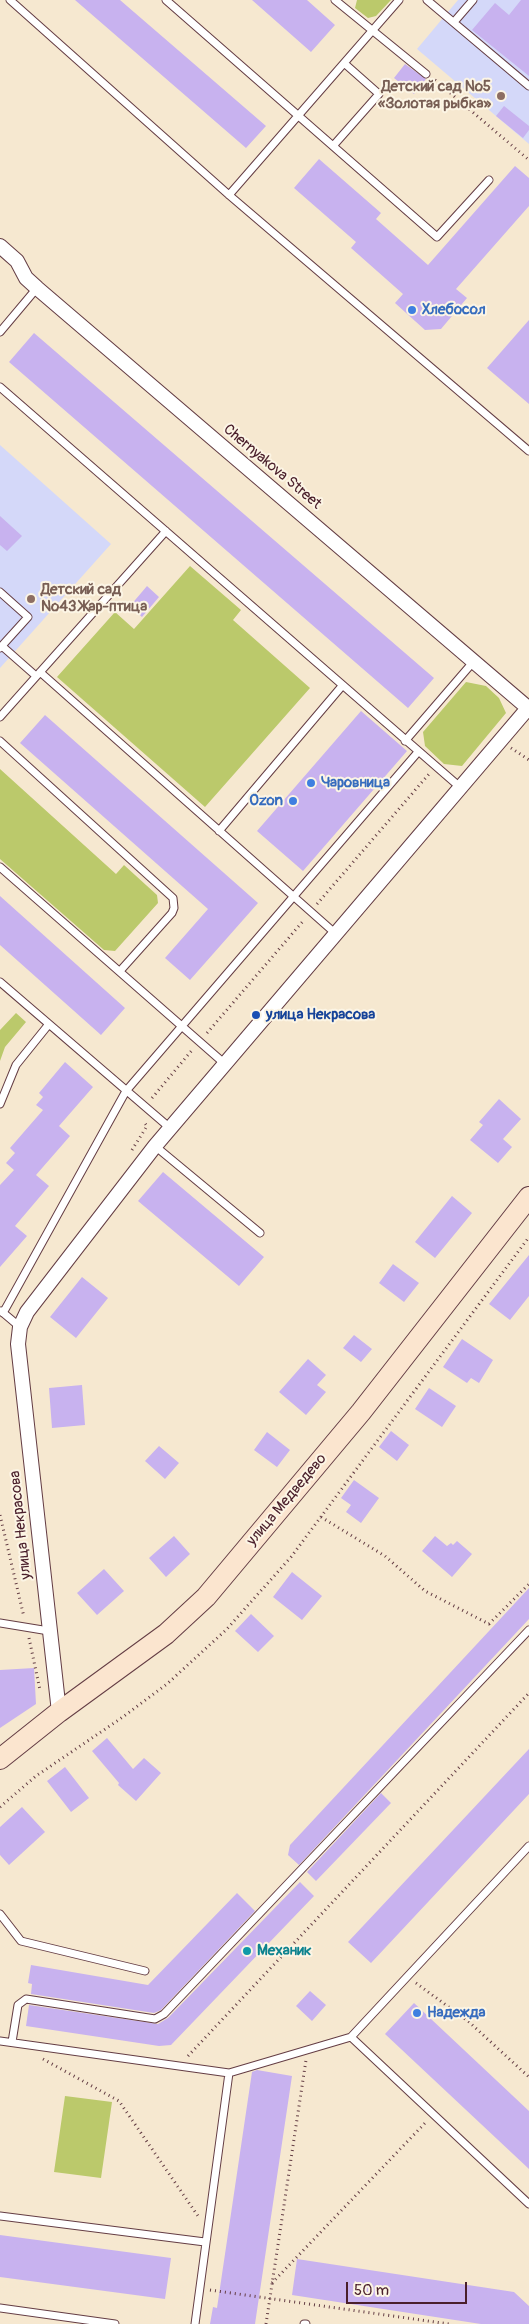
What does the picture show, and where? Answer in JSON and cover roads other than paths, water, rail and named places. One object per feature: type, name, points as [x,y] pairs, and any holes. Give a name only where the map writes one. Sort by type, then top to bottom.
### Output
[{"type":"street","name":"Chernyakova Street","points":[[0,246],[17,261],[26,278],[37,288],[529,707]]},
{"type":"street","name":"улица Некрасова","points":[[59,1712],[18,1344],[20,1328],[27,1312],[170,1128],[462,789],[529,707]]},
{"type":"street","name":"улица Медведево","points":[[0,1759],[59,1712],[166,1634],[206,1597],[360,1412],[529,1197]]},
{"type":"lane","points":[[10,0],[229,195],[529,451]]},
{"type":"lane","points":[[166,0],[437,237],[489,180]]},
{"type":"lane","points":[[335,0],[426,74]]},
{"type":"lane","points":[[229,195],[399,0]]},
{"type":"lane","points":[[427,0],[529,86]]},
{"type":"lane","points":[[454,22],[473,0]]},
{"type":"lane","points":[[333,146],[379,94],[344,63]]},
{"type":"lane","points":[[0,332],[37,288]]},
{"type":"lane","points":[[0,386],[462,789]]},
{"type":"lane","points":[[0,716],[166,531]]},
{"type":"lane","points":[[0,592],[28,617],[1,647],[38,674],[336,934]]},
{"type":"lane","points":[[405,741],[474,661]]},
{"type":"lane","points":[[219,830],[342,686]]},
{"type":"lane","points":[[0,741],[173,898],[172,914],[120,971]]},
{"type":"lane","points":[[20,1328],[2,1311],[126,1091],[418,752]]},
{"type":"lane","points":[[0,866],[225,1064]]},
{"type":"lane","points":[[0,982],[170,1128]]},
{"type":"lane","points":[[0,1104],[16,1064],[49,1024]]},
{"type":"lane","points":[[156,1146],[260,1233]]},
{"type":"lane","points":[[0,1623],[49,1631]]},
{"type":"lane","points":[[12,2042],[18,2005],[26,1999],[155,2019],[164,2014],[529,1630]]},
{"type":"lane","points":[[0,2041],[229,2073],[351,2037],[529,1846]]},
{"type":"lane","points":[[0,1914],[20,1941],[145,1970]]},
{"type":"lane","points":[[351,2037],[529,2204]]},
{"type":"lane","points":[[195,2324],[229,2073]]},
{"type":"lane","points":[[0,2216],[205,2242]]},
{"type":"lane","points":[[0,2308],[115,2324]]},
{"type":"place","name":"Детский сад №5 «Золотая рыбка»","points":[[501,96]]},
{"type":"place","name":"Хлебосол","points":[[412,310]]},
{"type":"place","name":"Детский сад №43 Жар-птица","points":[[31,599]]},
{"type":"place","name":"Чаровница","points":[[311,783]]},
{"type":"place","name":"Ozon","points":[[293,801]]},
{"type":"place","name":"улица Некрасова","points":[[256,1015]]},
{"type":"place","name":"Механик","points":[[247,1951]]},
{"type":"place","name":"Надежда","points":[[417,2013]]}]
